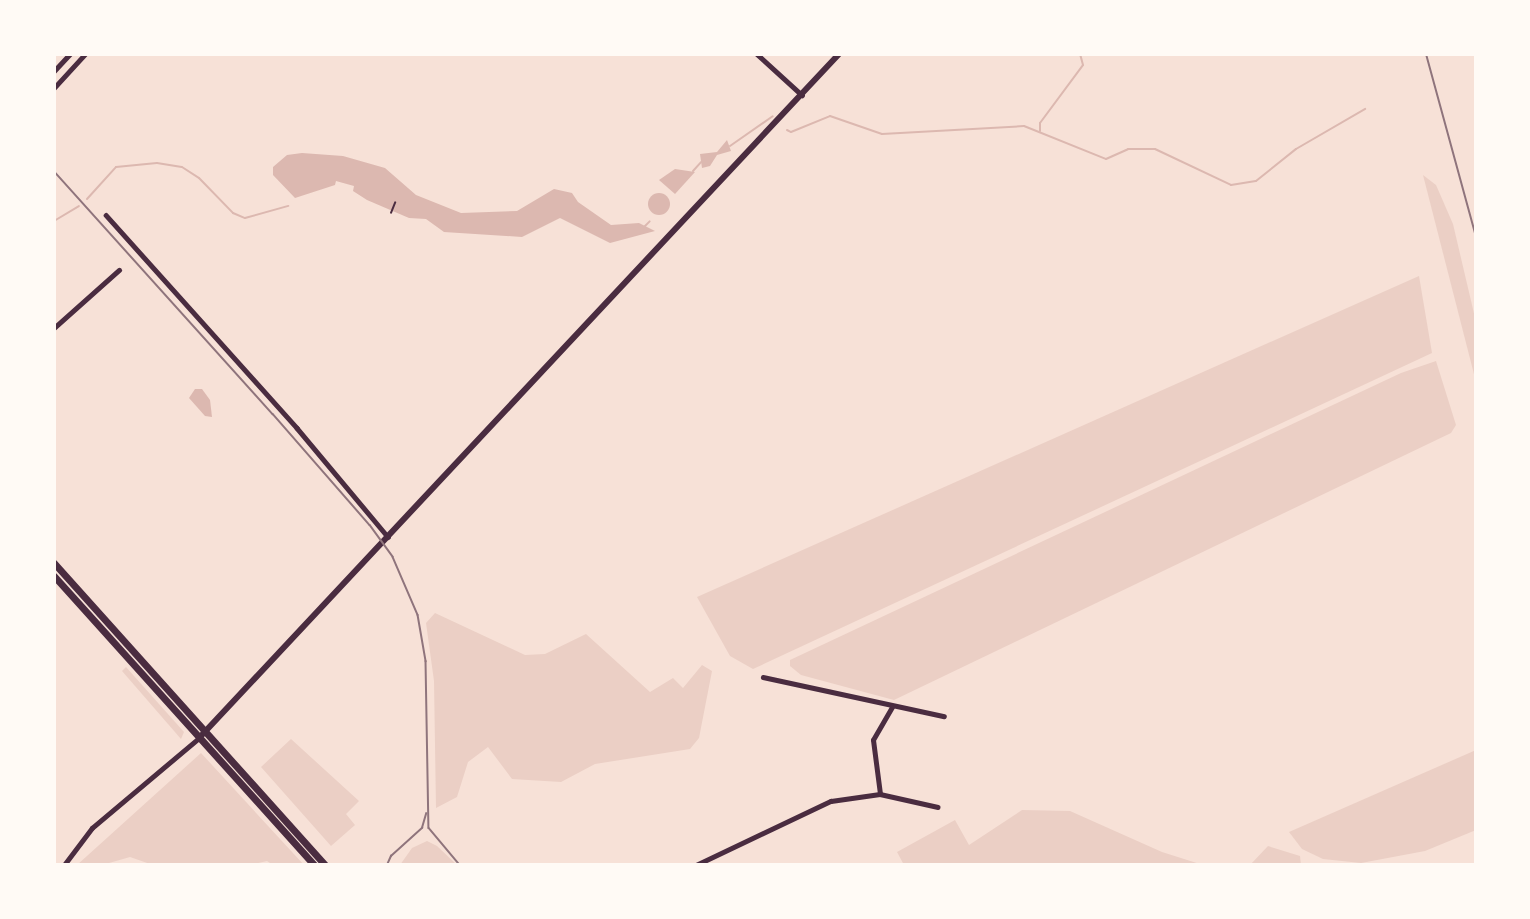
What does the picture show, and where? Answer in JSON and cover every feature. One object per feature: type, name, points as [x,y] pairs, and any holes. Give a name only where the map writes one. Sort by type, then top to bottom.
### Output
[{"type":"main road","points":[[202,734],[839,54]]},
{"type":"main road","points":[[54,564],[315,865]]},
{"type":"main road","points":[[54,576],[325,865]]},
{"type":"street","points":[[54,71],[70,54]]},
{"type":"street","points":[[54,88],[85,54]]},
{"type":"street","points":[[757,54],[802,95]]},
{"type":"street","points":[[106,215],[297,428],[388,537]]},
{"type":"street","points":[[54,328],[119,270]]},
{"type":"street","points":[[763,677],[872,698],[892,707],[912,706],[944,716]]},
{"type":"street","points":[[880,794],[873,740],[892,707]]},
{"type":"street","points":[[64,865],[92,828],[202,734]]},
{"type":"street","points":[[696,865],[831,801],[880,794],[938,807]]},
{"type":"path","points":[[391,213],[395,204]]},
{"type":"shaded area","points":[[727,140],[731,151],[717,155],[710,166],[702,168],[700,154],[717,152]]},
{"type":"shaded area","points":[[302,153],[343,156],[385,168],[416,195],[461,213],[517,211],[554,189],[572,193],[578,202],[611,225],[639,223],[655,231],[610,243],[560,218],[522,237],[444,232],[426,219],[409,218],[367,200],[353,191],[354,186],[336,181],[335,185],[295,198],[273,175],[273,167],[287,155]]},
{"type":"shaded area","points":[[675,169],[695,172],[675,194],[659,180]]},
{"type":"shaded area","points":[[1423,175],[1436,185],[1453,224],[1476,322],[1476,382]]},
{"type":"shaded area","points":[[659,193],[667,196],[670,204],[667,212],[659,215],[651,212],[648,204],[651,196]]},
{"type":"shaded area","points":[[1419,276],[1432,353],[753,669],[730,656],[697,597]]},
{"type":"shaded area","points":[[1436,361],[1456,425],[1451,433],[894,700],[801,675],[790,666],[790,660],[1401,373]]},
{"type":"shaded area","points":[[195,389],[202,389],[210,400],[212,417],[205,416],[189,398]]},
{"type":"shaded area","points":[[435,613],[525,655],[545,654],[586,634],[650,692],[673,678],[683,688],[702,665],[712,671],[699,738],[690,749],[595,764],[561,782],[512,779],[488,747],[468,762],[457,797],[436,808],[434,681],[426,623]]},
{"type":"shaded area","points":[[126,667],[184,732],[181,739],[122,671]]},
{"type":"shaded area","points":[[291,739],[359,801],[346,814],[355,825],[331,846],[261,767]]},
{"type":"shaded area","points":[[1476,750],[1476,830],[1425,851],[1361,863],[1323,859],[1302,849],[1289,832]]},
{"type":"shaded area","points":[[201,753],[304,865],[273,865],[267,861],[249,865],[153,865],[130,857],[102,865],[77,865]]},
{"type":"shaded area","points":[[1022,810],[1070,811],[1162,852],[1203,865],[904,865],[897,852],[955,820],[969,845]]},
{"type":"shaded area","points":[[427,841],[437,846],[457,865],[400,865],[412,848]]},
{"type":"shaded area","points":[[1268,846],[1300,856],[1301,865],[1250,865]]},
{"type":"waterway","points":[[1040,131],[1040,123],[1083,65],[1080,54]]},
{"type":"waterway","points":[[787,130],[791,132],[830,116],[882,134],[1024,126],[1106,159],[1128,149],[1155,149],[1231,185],[1256,181],[1296,149],[1365,109]]},
{"type":"waterway","points":[[730,146],[773,116]]},
{"type":"waterway","points":[[693,171],[701,162]]},
{"type":"waterway","points":[[87,199],[116,167],[157,163],[182,167],[199,178],[233,213],[245,218],[288,206]]},
{"type":"waterway","points":[[54,221],[79,206]]},
{"type":"waterway","points":[[644,227],[650,221]]},
{"type":"tram line","points":[[54,171],[273,414],[370,525],[393,557],[418,615],[426,661],[429,828],[460,865]]},
{"type":"tram line","points":[[387,865],[391,856],[422,828],[426,814]]},
{"type":"railway","points":[[1426,54],[1476,237]]}]
